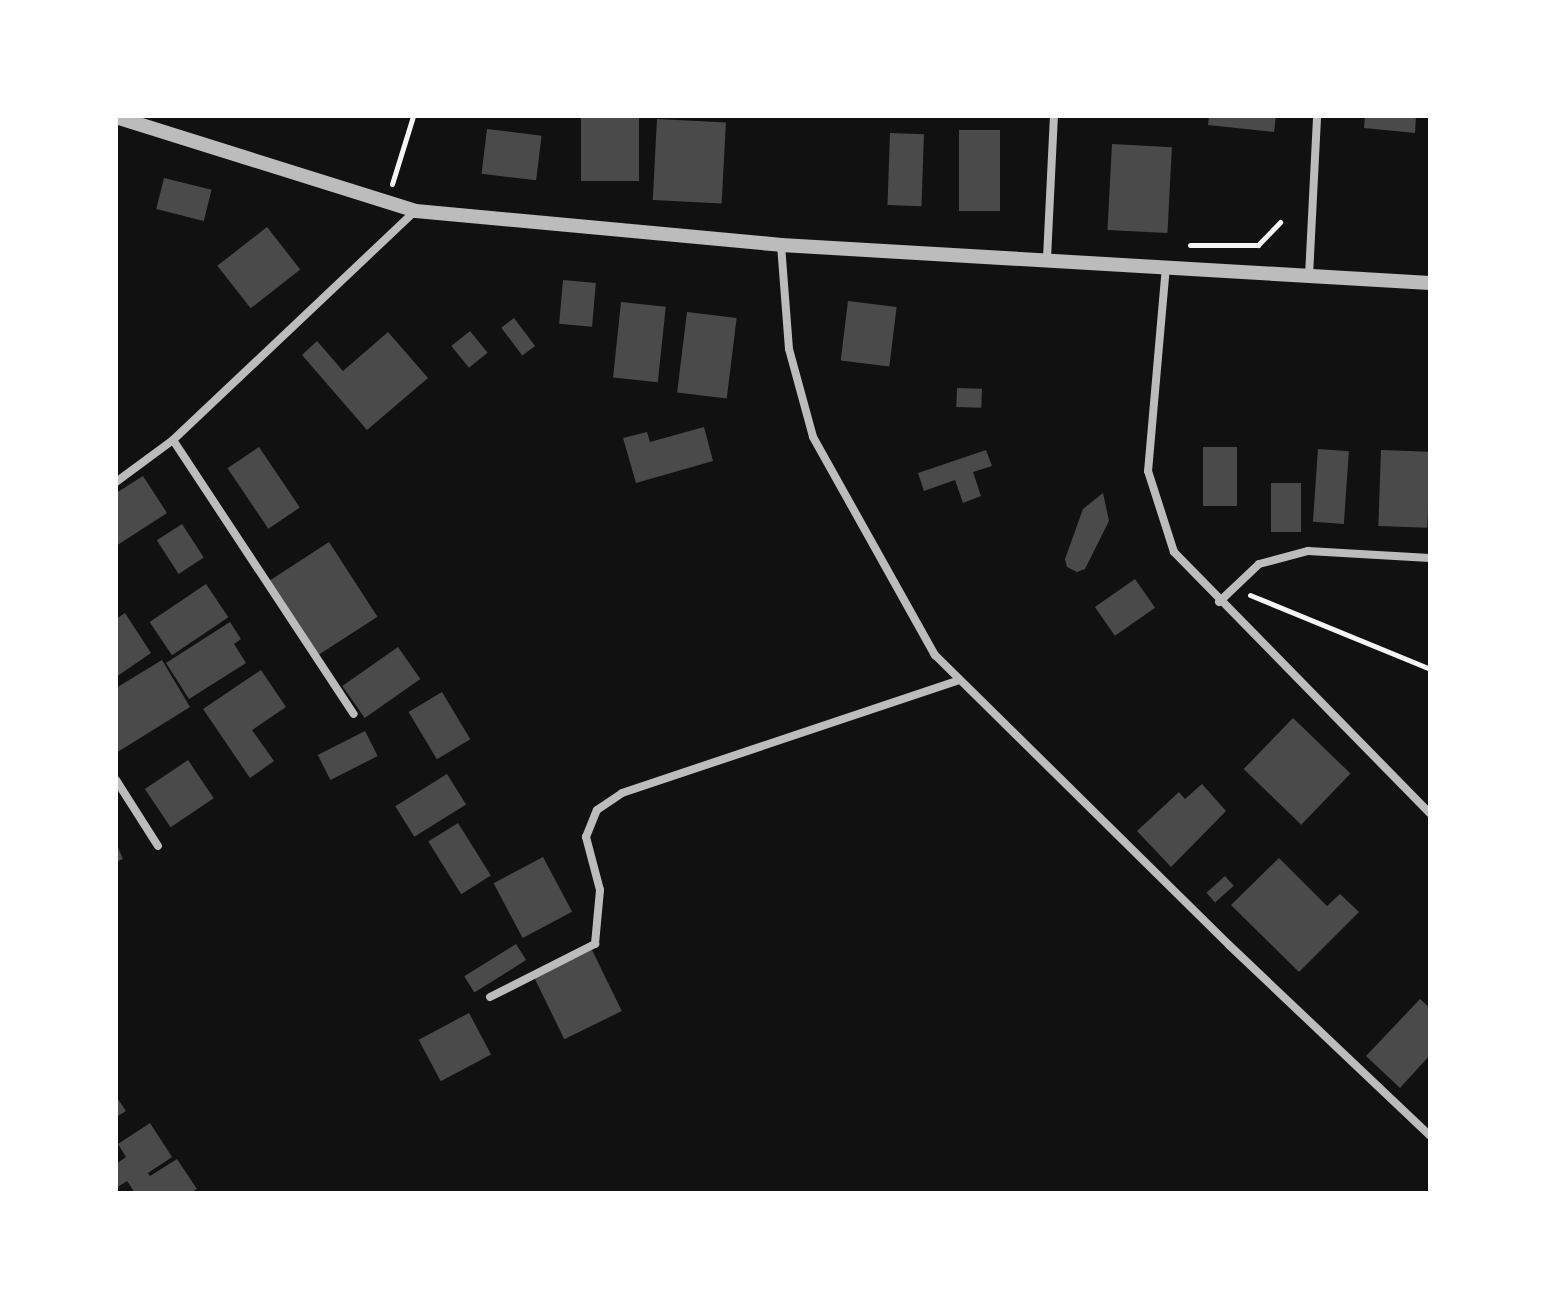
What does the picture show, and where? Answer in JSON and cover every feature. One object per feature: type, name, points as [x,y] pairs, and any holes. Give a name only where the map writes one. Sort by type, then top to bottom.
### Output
[{"type":"street","points":[[1047,258],[1054,116]]},
{"type":"street","points":[[1309,276],[1317,116]]},
{"type":"street","points":[[116,117],[416,211],[781,245],[1047,258],[1430,283]]},
{"type":"street","points":[[116,482],[173,440],[416,211]]},
{"type":"street","points":[[781,245],[789,349],[813,437],[935,655],[1229,945],[1430,1136]]},
{"type":"street","points":[[1166,266],[1148,471],[1174,552],[1219,602],[1430,813]]},
{"type":"street","points":[[173,440],[354,714]]},
{"type":"street","points":[[1219,602],[1259,564],[1308,551],[1430,558]]},
{"type":"street","points":[[490,997],[595,944],[600,890],[586,837],[597,810],[622,793],[960,680]]},
{"type":"street","points":[[116,780],[158,846]]},
{"type":"path","points":[[386,201],[413,116]]},
{"type":"path","points":[[1187,245],[1258,245],[1280,222]]},
{"type":"path","points":[[1233,588],[1430,669]]},
{"type":"building","points":[[581,116],[639,116],[639,181],[581,181]]},
{"type":"building","points":[[1209,116],[1276,116],[1274,132],[1208,125]]},
{"type":"building","points":[[1365,116],[1416,116],[1415,133],[1364,128]]},
{"type":"building","points":[[657,119],[726,123],[722,204],[653,200]]},
{"type":"building","points":[[487,129],[542,136],[536,180],[482,174]]},
{"type":"building","points":[[959,130],[1000,130],[1000,211],[959,211]]},
{"type":"building","points":[[890,133],[924,134],[921,206],[887,205]]},
{"type":"building","points":[[1112,144],[1172,147],[1167,233],[1107,230]]},
{"type":"building","points":[[164,178],[212,190],[204,221],[156,209]]},
{"type":"building","points":[[267,227],[300,270],[251,308],[217,266]]},
{"type":"building","points":[[563,280],[596,283],[592,327],[559,324]]},
{"type":"building","points":[[848,301],[897,307],[889,367],[841,361]]},
{"type":"building","points":[[621,302],[666,307],[658,382],[613,378]]},
{"type":"building","points":[[687,312],[737,318],[727,398],[677,392]]},
{"type":"building","points":[[514,318],[535,346],[522,356],[501,328]]},
{"type":"building","points":[[470,331],[488,353],[469,368],[451,346]]},
{"type":"building","points":[[388,332],[428,378],[367,430],[302,355],[317,341],[343,371]]},
{"type":"building","points":[[957,388],[982,389],[981,408],[956,407]]},
{"type":"building","points":[[704,427],[713,461],[636,483],[623,438],[647,432],[650,442]]},
{"type":"building","points":[[259,447],[300,508],[268,529],[227,468]]},
{"type":"building","points":[[1203,447],[1237,447],[1237,506],[1203,506]]},
{"type":"building","points":[[1318,449],[1349,451],[1344,524],[1313,522]]},
{"type":"building","points":[[986,450],[992,466],[973,472],[981,496],[963,503],[955,480],[924,491],[918,473]]},
{"type":"building","points":[[1381,450],[1430,452],[1427,528],[1378,526]]},
{"type":"building","points":[[143,476],[167,513],[116,546],[116,493]]},
{"type":"building","points":[[1271,483],[1301,483],[1301,532],[1271,532]]},
{"type":"building","points":[[1103,493],[1109,521],[1085,569],[1077,572],[1067,567],[1065,559],[1083,509]]},
{"type":"building","points":[[182,524],[204,558],[179,574],[157,540]]},
{"type":"building","points":[[329,542],[377,617],[317,656],[269,581]]},
{"type":"building","points":[[1135,579],[1155,608],[1115,636],[1095,607]]},
{"type":"building","points":[[206,584],[228,617],[172,655],[150,622]]},
{"type":"building","points":[[125,613],[151,653],[116,677],[116,619]]},
{"type":"building","points":[[230,622],[241,639],[234,644],[246,663],[189,699],[166,663]]},
{"type":"building","points":[[398,647],[420,679],[365,718],[342,686]]},
{"type":"building","points":[[162,660],[190,707],[116,753],[116,688]]},
{"type":"building","points":[[261,670],[286,707],[252,730],[274,761],[250,778],[203,709]]},
{"type":"building","points":[[442,692],[470,739],[437,759],[409,712]]},
{"type":"building","points":[[1293,718],[1351,774],[1301,825],[1244,769]]},
{"type":"building","points":[[365,731],[378,756],[330,780],[318,755]]},
{"type":"building","points":[[188,760],[214,798],[171,827],[145,789]]},
{"type":"building","points":[[447,774],[466,805],[414,837],[395,806]]},
{"type":"building","points":[[1202,784],[1226,811],[1171,867],[1137,831],[1179,792],[1185,799]]},
{"type":"building","points":[[458,823],[491,876],[461,894],[428,842]]},
{"type":"building","points":[[116,843],[123,859],[116,862]]},
{"type":"building","points":[[543,857],[572,912],[523,938],[494,883]]},
{"type":"building","points":[[1279,858],[1327,906],[1340,894],[1359,912],[1299,972],[1231,905]]},
{"type":"building","points":[[1225,876],[1234,886],[1215,902],[1206,893]]},
{"type":"building","points":[[516,944],[526,960],[474,992],[464,976]]},
{"type":"building","points":[[592,950],[622,1011],[564,1039],[534,978]]},
{"type":"building","points":[[1420,999],[1430,1008],[1430,1055],[1400,1088],[1366,1056]]},
{"type":"building","points":[[469,1013],[491,1054],[441,1081],[419,1040]]},
{"type":"building","points":[[116,1096],[126,1111],[116,1117]]},
{"type":"building","points":[[150,1123],[172,1157],[148,1173],[150,1176],[177,1159],[197,1189],[190,1193],[135,1193],[127,1181],[116,1188],[116,1164],[126,1157],[118,1144]]}]
